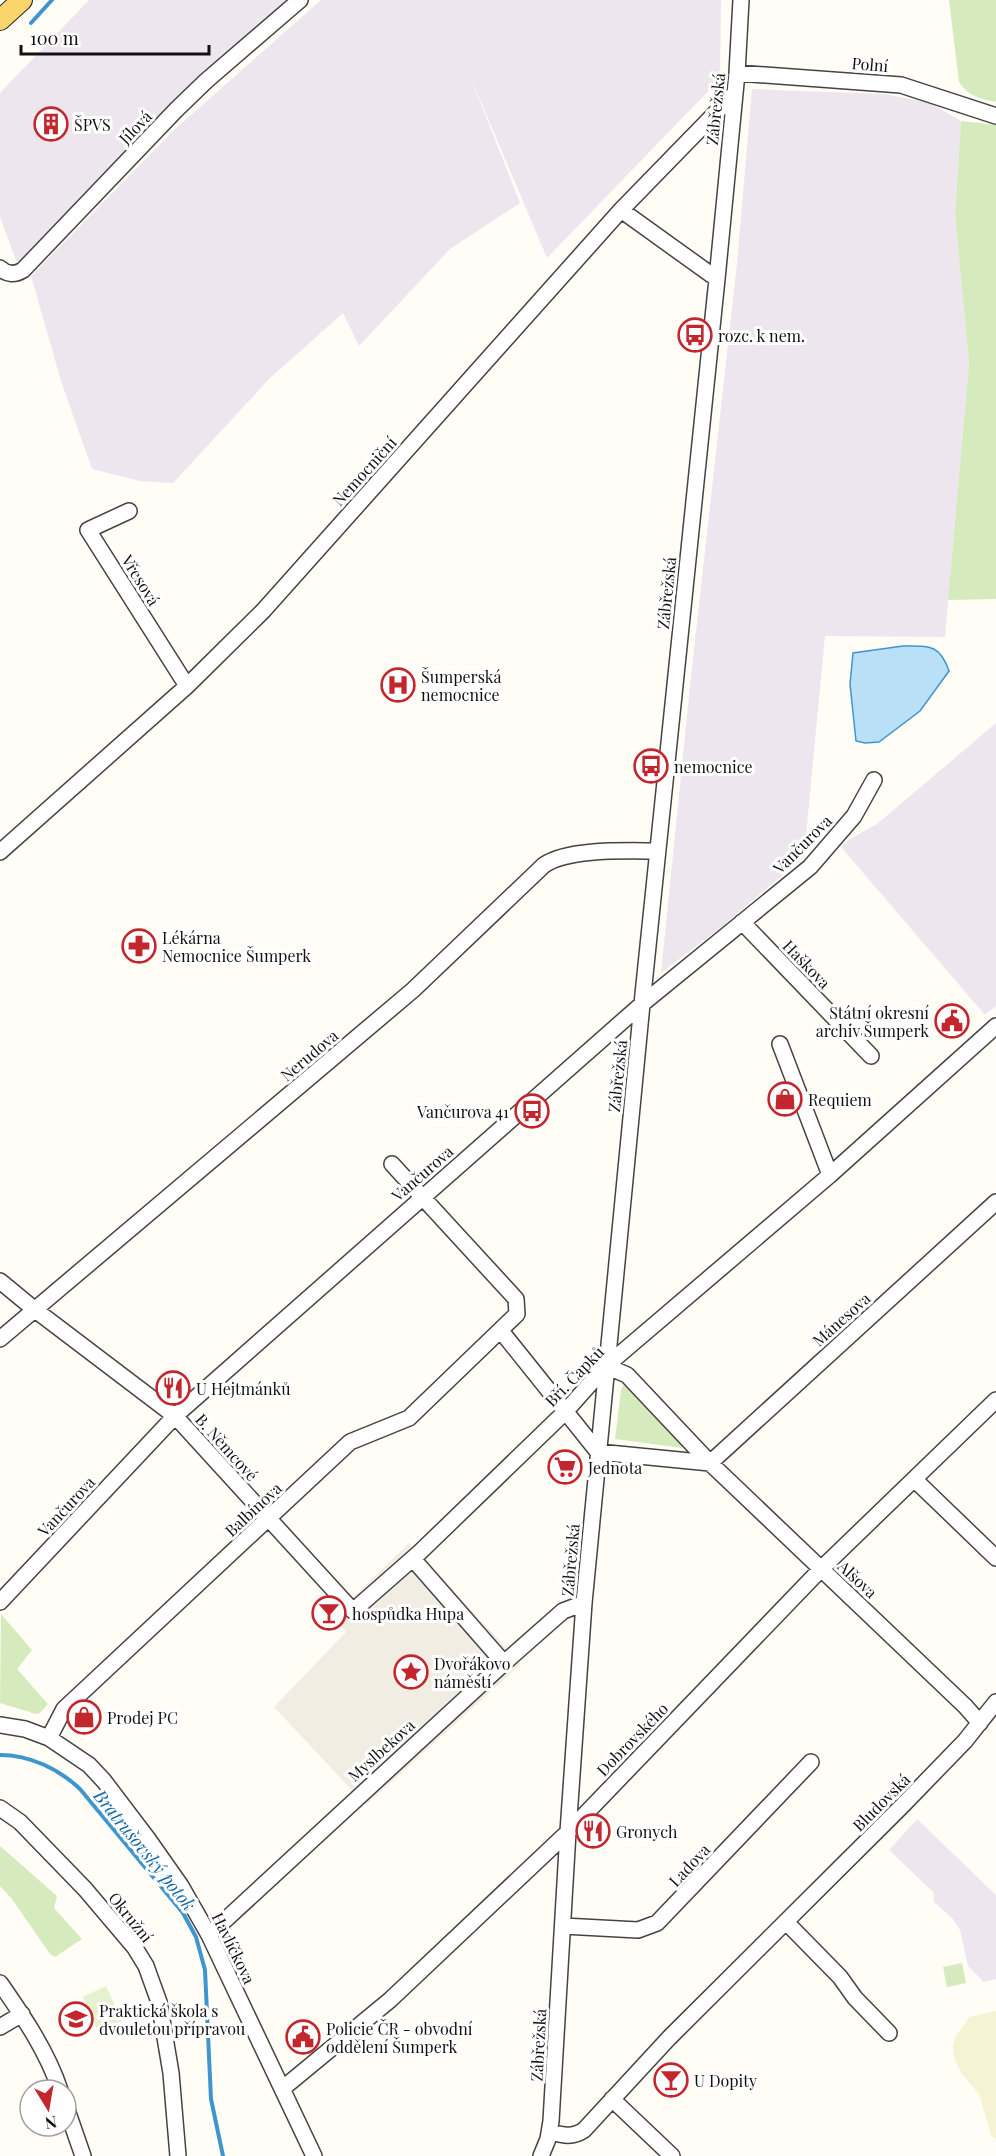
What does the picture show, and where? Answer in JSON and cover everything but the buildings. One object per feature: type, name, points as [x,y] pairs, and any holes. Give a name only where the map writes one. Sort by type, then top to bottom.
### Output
[{"type":"main road","points":[[0,20],[20,3]]},
{"type":"main road","points":[[0,28],[20,3]]},
{"type":"street","name":"Jílová","points":[[0,268],[12,274],[24,270],[199,88],[300,0]]},
{"type":"street","name":"Zábřežská","points":[[541,2156],[550,2132],[584,1603],[598,1452],[717,279],[737,73],[741,0]]},
{"type":"street","name":"Polní","points":[[737,73],[901,85],[996,116]]},
{"type":"street","name":"Nemocniční","points":[[0,852],[187,686],[263,611],[621,210],[734,94]]},
{"type":"street","points":[[621,210],[717,279]]},
{"type":"street","name":"Vřesová","points":[[129,511],[88,530],[187,686]]},
{"type":"street","name":"Vančurova","points":[[0,1602],[175,1416],[642,1004],[810,867],[854,816],[873,780]]},
{"type":"street","name":"Nerudova","points":[[0,1339],[413,990],[544,865],[552,860],[580,854],[658,850]]},
{"type":"street","name":"Haškova","points":[[742,922],[871,1056]]},
{"type":"street","name":"Bří. Čapků","points":[[353,1611],[412,1559],[565,1412],[606,1366],[830,1175],[996,1026]]},
{"type":"street","points":[[780,1044],[830,1175]]},
{"type":"street","name":"Balbínova","points":[[49,1738],[64,1709],[350,1442],[409,1418],[479,1348],[501,1331],[517,1314],[516,1299],[392,1164]]},
{"type":"street","name":"Mánesova","points":[[710,1463],[996,1202]]},
{"type":"street","name":"B. Němcové","points":[[0,1281],[34,1310],[175,1416],[353,1611]]},
{"type":"street","points":[[501,1331],[598,1452],[710,1463]]},
{"type":"street","name":"Alšova","points":[[606,1366],[627,1375],[710,1463],[965,1706],[980,1723]]},
{"type":"street","name":"Dobrovského","points":[[282,2090],[390,2000],[568,1832],[821,1569],[996,1400]]},
{"type":"street","points":[[914,1479],[996,1558]]},
{"type":"street","points":[[412,1559],[504,1663]]},
{"type":"street","name":"Myslbekova","points":[[209,1935],[357,1796],[504,1663],[563,1611],[584,1603]]},
{"type":"street","name":"Bludovská","points":[[550,2132],[569,2135],[580,2133],[678,2030],[901,1807],[980,1723],[996,1702]]},
{"type":"street","name":"Havlíčkova","points":[[0,1725],[25,1729],[49,1738],[89,1765],[104,1781],[181,1886],[209,1935],[314,2156]]},
{"type":"street","name":"Ladova","points":[[563,1926],[631,1930],[648,1928],[657,1923],[811,1762]]},
{"type":"street","name":"Okružní","points":[[0,1808],[20,1822],[85,1889],[135,1948],[146,1966],[159,2002],[170,2062],[178,2156]]},
{"type":"street","points":[[786,1922],[833,1969],[855,1998],[889,2033]]},
{"type":"street","points":[[0,1983],[22,2014],[56,2078]]},
{"type":"street","points":[[0,2027],[22,2014]]},
{"type":"street","points":[[612,2099],[672,2156]]},
{"type":"street","points":[[77,2138],[83,2156]]},
{"type":"shaded area","points":[[89,0],[286,0],[182,92],[17,263],[0,217],[0,93]]},
{"type":"shaded area","points":[[321,0],[721,0],[720,79],[547,258],[468,71],[520,203],[450,249],[359,346],[343,313],[270,378],[173,483],[140,481],[92,469],[61,381],[31,276],[173,131]]},
{"type":"shaded area","points":[[752,89],[885,94],[930,103],[961,121],[955,215],[969,363],[945,637],[825,636],[804,857],[720,928],[661,973],[737,263]]},
{"type":"shaded area","points":[[996,723],[996,1006],[985,1015],[841,847],[850,839],[877,824]]},
{"type":"shaded area","name":"Dvořákovo náměstí","points":[[409,1543],[521,1664],[366,1805],[274,1707],[346,1632],[333,1617]]},
{"type":"shaded area","points":[[917,1819],[996,1895],[996,1979],[984,1982],[968,1966],[960,1930],[953,1919],[934,1902],[933,1892],[889,1850]]},
{"type":"shaded area","points":[[996,2011],[996,2140],[991,2135],[979,2094],[961,2073],[954,2057],[953,2045],[956,2036],[970,2017]]},
{"type":"green space","points":[[949,0],[996,0],[996,102],[975,96],[966,91],[959,82]]},
{"type":"green space","points":[[961,121],[996,125],[996,599],[948,600],[969,363],[955,215]]},
{"type":"green space","points":[[623,1386],[634,1388],[681,1437],[682,1448],[615,1439]]},
{"type":"green space","points":[[1,1614],[32,1650],[17,1669],[48,1704],[40,1713],[36,1714],[0,1703]]},
{"type":"green space","points":[[0,1846],[57,1896],[54,1908],[82,1939],[55,1957],[50,1954],[12,1899],[0,1886]]},
{"type":"green space","points":[[962,1963],[966,1983],[947,1987],[943,1967]]},
{"type":"green space","points":[[106,1986],[122,2021],[98,2031],[83,1997]]},
{"type":"water","points":[[903,646],[932,648],[942,656],[949,671],[920,711],[879,742],[856,741],[850,684],[853,653]]},
{"type":"waterway","points":[[31,23],[52,0]]},
{"type":"waterway","name":"Bratrušovský potok","points":[[0,1755],[33,1760],[53,1769],[72,1782],[183,1913],[196,1937],[205,1970],[211,2099],[223,2156]]},
{"type":"place","name":"ŠPVS","points":[[51,124]]},
{"type":"place","name":"rozc. k nem.","points":[[695,335]]},
{"type":"place","name":"Šumperská nemocnice","points":[[398,685]]},
{"type":"place","name":"nemocnice","points":[[651,766]]},
{"type":"place","name":"Lékárna Nemocnice Šumperk","points":[[139,946]]},
{"type":"place","name":"Státní okresní archiv Šumperk","points":[[952,1021]]},
{"type":"place","name":"Requiem","points":[[785,1099]]},
{"type":"place","name":"Vančurova 41","points":[[532,1111]]},
{"type":"place","name":"U Hejtmánků","points":[[173,1388]]},
{"type":"place","name":"Jednota","points":[[565,1467]]},
{"type":"place","name":"hospůdka Hupa","points":[[329,1613]]},
{"type":"place","name":"Dvořákovo náměstí","points":[[411,1672]]},
{"type":"place","name":"Prodej PC","points":[[84,1717]]},
{"type":"place","name":"Gronych","points":[[593,1831]]},
{"type":"place","name":"Praktická škola s dvouletou přípravou","points":[[76,2019]]},
{"type":"place","name":"Policie ČR - obvodní oddělení Šumperk","points":[[303,2037]]},
{"type":"place","name":"U Dopity","points":[[671,2080]]}]
